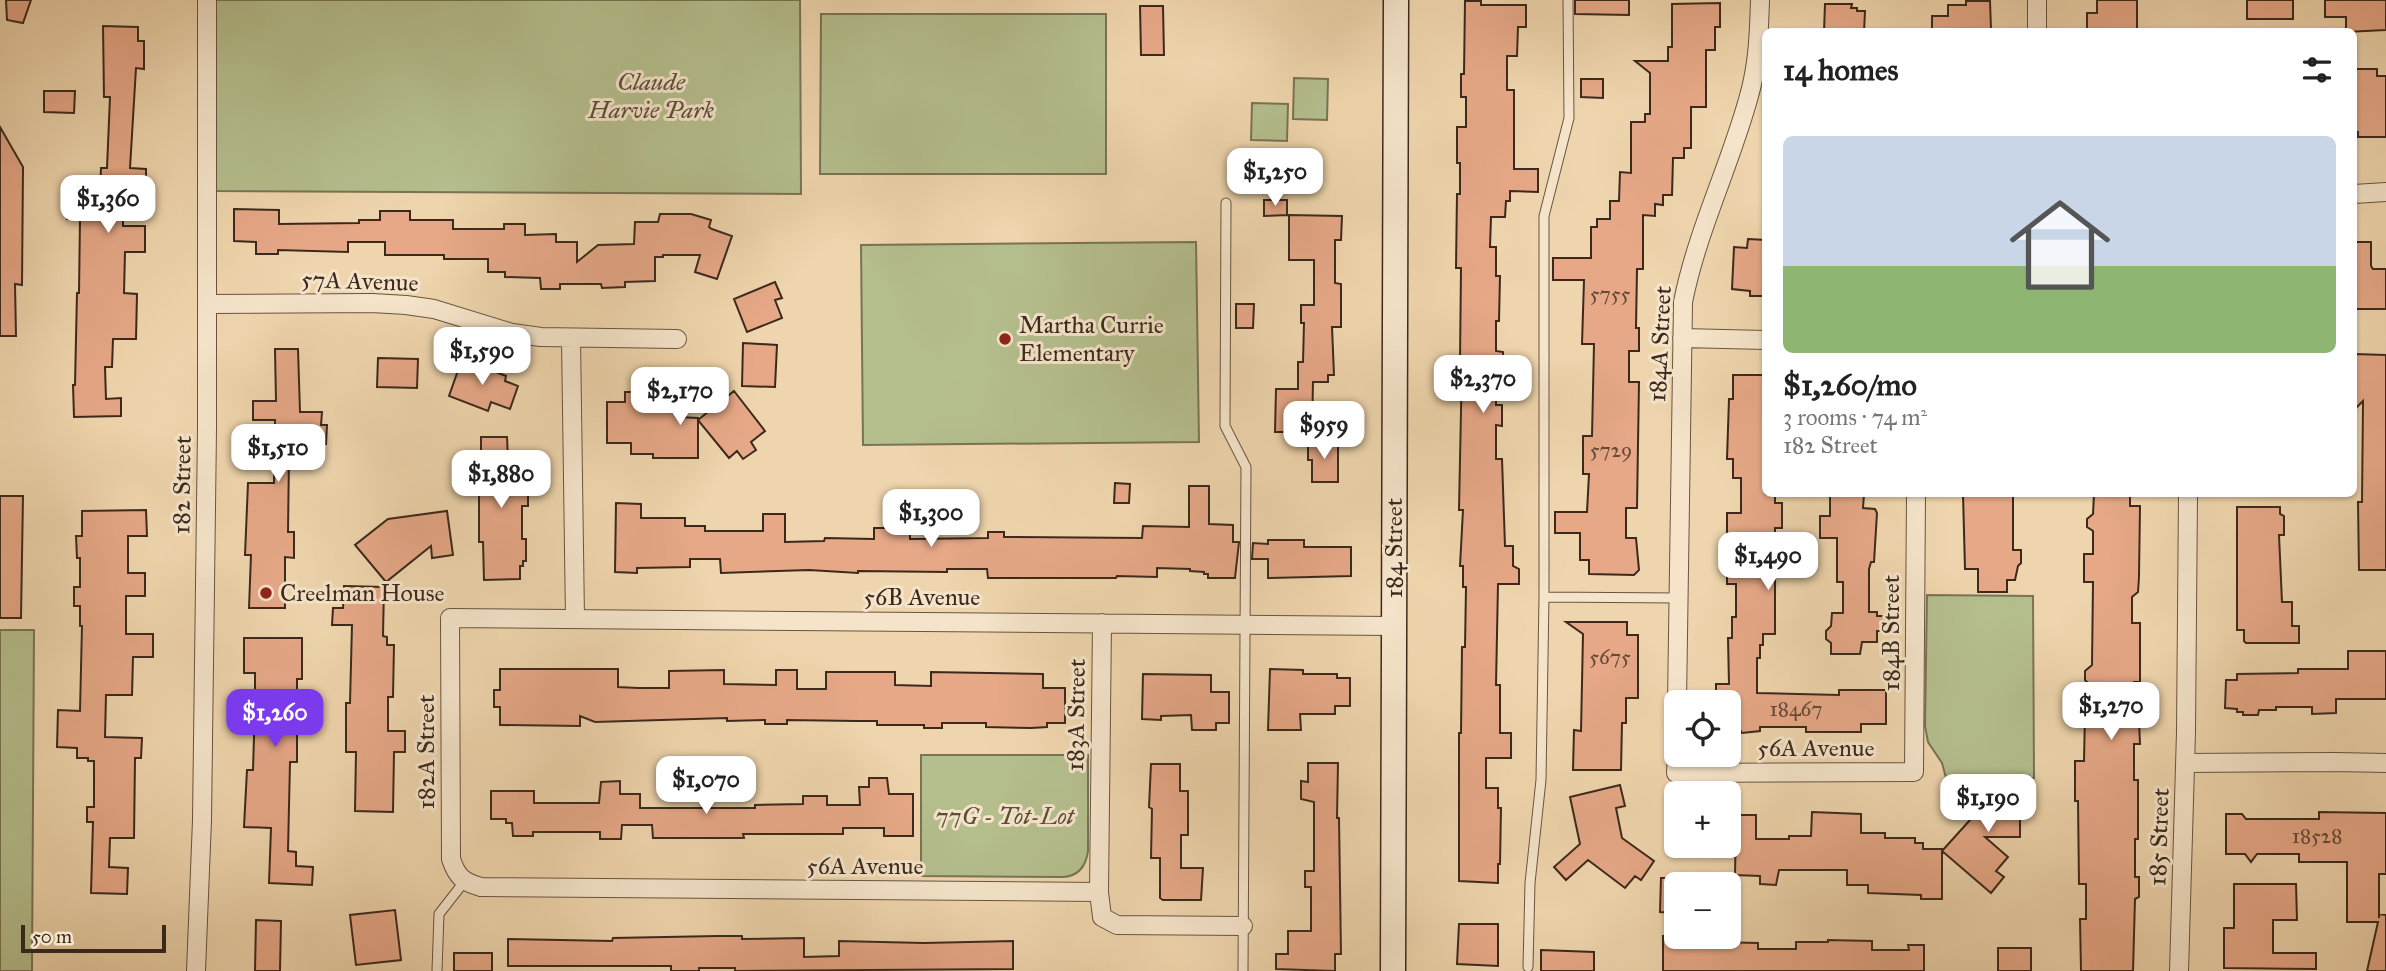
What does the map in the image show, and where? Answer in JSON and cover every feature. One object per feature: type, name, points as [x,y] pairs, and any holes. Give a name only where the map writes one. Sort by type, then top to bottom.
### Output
[{"type":"main road","name":"184 Street","points":[[1393,971],[1396,0]]},
{"type":"street","name":"182 Street","points":[[196,971],[202,820],[207,0]]},
{"type":"street","name":"184A Street","points":[[1677,690],[1683,302],[1691,262],[1749,95],[1758,52],[1760,0]]},
{"type":"street","points":[[2037,0],[2037,28]]},
{"type":"street","points":[[2357,194],[2386,192]]},
{"type":"street","name":"57A Avenue","points":[[207,304],[406,305],[434,309],[512,333],[541,337],[677,339]]},
{"type":"street","points":[[571,338],[575,619]]},
{"type":"street","points":[[1682,338],[1762,340]]},
{"type":"street","name":"184B Street","points":[[1914,772],[1916,497]]},
{"type":"street","name":"185 Street","points":[[2179,971],[2186,763],[2188,497]]},
{"type":"street","name":"56B Avenue","points":[[450,618],[1394,625]]},
{"type":"street","name":"182A Street","points":[[450,618],[451,859],[456,875],[464,882]]},
{"type":"street","name":"183A Street","points":[[1099,892],[1102,623]]},
{"type":"street","points":[[2186,763],[2386,763]]},
{"type":"street","name":"56A Avenue","points":[[1676,767],[1676,773],[1914,772]]},
{"type":"street","name":"56A Avenue","points":[[464,882],[481,887],[1099,892]]},
{"type":"street","points":[[1099,892],[1102,917],[1117,925],[1243,926]]},
{"type":"lane","points":[[1528,967],[1530,883],[1541,780],[1544,216],[1569,118],[1568,0]]},
{"type":"lane","points":[[1226,203],[1225,426],[1246,467],[1243,971]]},
{"type":"lane","points":[[1544,597],[1678,598]]},
{"type":"lane","points":[[438,971],[439,914],[464,882]]},
{"type":"green space","name":"Claude Harvie Park","points":[[216,0],[800,0],[801,194],[216,191]]},
{"type":"green space","points":[[821,14],[1106,14],[1106,174],[820,174]]},
{"type":"green space","points":[[1294,78],[1328,79],[1327,120],[1293,119]]},
{"type":"green space","points":[[1252,103],[1288,104],[1287,141],[1251,140]]},
{"type":"green space","points":[[1196,242],[1199,442],[863,445],[861,245]]},
{"type":"green space","points":[[1927,595],[2033,596],[2034,778],[1946,778],[1942,763],[1928,742],[1925,726]]},
{"type":"green space","points":[[0,630],[34,630],[32,971],[0,971]]},
{"type":"green space","name":"77G - Tot-Lot","points":[[921,755],[1088,755],[1088,851],[1083,866],[1073,875],[1063,877],[921,876]]},
{"type":"building","points":[[6,0],[31,0],[23,23],[7,20]]},
{"type":"building","points":[[1575,0],[1629,0],[1629,15],[1575,14]]},
{"type":"building","points":[[2097,0],[2137,0],[2137,28],[2087,28],[2087,13],[2097,13]]},
{"type":"building","points":[[2247,0],[2293,0],[2293,19],[2247,19]]},
{"type":"building","points":[[2325,0],[2386,0],[2386,30],[2357,31],[2357,28],[2346,28],[2346,17],[2325,17]]},
{"type":"building","points":[[1465,1],[1481,1],[1481,5],[1526,5],[1526,27],[1518,27],[1517,56],[1507,56],[1507,90],[1514,90],[1514,169],[1538,169],[1538,192],[1510,191],[1505,217],[1491,217],[1490,247],[1496,247],[1496,276],[1500,276],[1496,351],[1503,352],[1503,374],[1496,374],[1496,405],[1502,405],[1502,426],[1496,425],[1496,459],[1502,459],[1505,546],[1513,546],[1513,566],[1519,569],[1519,584],[1498,584],[1496,685],[1500,685],[1500,733],[1511,733],[1511,758],[1486,758],[1486,788],[1498,788],[1498,808],[1501,808],[1498,883],[1459,881],[1459,733],[1466,587],[1463,587],[1463,566],[1460,566],[1463,510],[1459,510],[1461,268],[1456,268],[1457,194],[1460,194],[1457,127],[1466,127],[1466,97],[1461,97]]},
{"type":"building","points":[[1966,1],[1990,1],[1991,28],[1932,28],[1932,16],[1948,16],[1948,5],[1966,5]]},
{"type":"building","points":[[1720,3],[1720,27],[1715,27],[1715,50],[1706,50],[1706,107],[1691,107],[1691,148],[1684,148],[1684,158],[1673,158],[1672,195],[1663,195],[1663,205],[1655,204],[1655,216],[1643,215],[1643,269],[1637,269],[1636,328],[1639,328],[1639,351],[1629,351],[1629,382],[1639,382],[1637,508],[1626,508],[1626,538],[1636,538],[1639,570],[1634,575],[1589,574],[1589,560],[1580,560],[1580,533],[1555,533],[1555,512],[1587,512],[1589,474],[1583,474],[1583,436],[1592,436],[1594,344],[1582,344],[1584,280],[1553,280],[1553,258],[1591,258],[1591,227],[1597,227],[1597,219],[1610,219],[1610,201],[1619,201],[1620,172],[1631,173],[1631,122],[1645,122],[1645,114],[1650,114],[1650,73],[1635,61],[1668,61],[1668,47],[1672,47],[1672,4]]},
{"type":"building","points":[[1825,4],[1852,4],[1851,8],[1865,11],[1864,28],[1824,28]]},
{"type":"building","points":[[1140,6],[1163,6],[1164,55],[1141,55]]},
{"type":"building","points":[[103,26],[138,27],[138,41],[144,41],[144,69],[136,68],[130,168],[146,169],[146,194],[123,194],[123,226],[145,226],[145,252],[125,252],[124,293],[137,294],[136,339],[113,339],[112,367],[105,367],[106,399],[121,398],[121,416],[74,417],[80,219],[67,219],[67,192],[100,193],[101,168],[107,168],[110,97],[104,97]]},
{"type":"building","points":[[2357,69],[2377,69],[2377,76],[2386,76],[2386,137],[2358,137]]},
{"type":"building","points":[[1581,79],[1603,79],[1603,98],[1581,97]]},
{"type":"building","points":[[44,91],[75,91],[74,113],[44,112]]},
{"type":"building","points":[[0,127],[23,167],[22,285],[15,284],[16,336],[0,336]]},
{"type":"building","points":[[1264,200],[1287,200],[1287,215],[1264,216]]},
{"type":"building","points":[[234,209],[279,210],[279,224],[359,223],[359,220],[380,220],[380,211],[410,211],[410,220],[453,220],[453,229],[504,229],[504,224],[525,224],[525,235],[556,234],[556,242],[577,242],[577,262],[598,245],[634,244],[635,222],[658,222],[660,214],[691,214],[711,220],[709,227],[732,236],[717,279],[695,272],[700,255],[663,255],[655,257],[655,281],[625,282],[625,287],[560,284],[560,289],[541,289],[540,278],[505,277],[505,272],[488,272],[488,259],[444,259],[444,255],[385,255],[385,242],[348,242],[348,252],[278,250],[278,254],[256,254],[256,242],[234,241]]},
{"type":"building","points":[[1289,215],[1342,216],[1341,240],[1335,240],[1335,283],[1341,284],[1341,327],[1332,327],[1334,375],[1328,375],[1328,382],[1313,382],[1312,432],[1275,432],[1276,389],[1298,389],[1298,362],[1303,362],[1304,323],[1301,323],[1301,305],[1314,305],[1314,260],[1289,260]]},
{"type":"building","points":[[1748,239],[1762,240],[1762,296],[1750,296],[1750,291],[1732,289],[1734,247],[1747,248]]},
{"type":"building","points":[[2357,242],[2371,242],[2371,266],[2373,269],[2386,269],[2386,309],[2357,309]]},
{"type":"building","points":[[775,282],[782,298],[775,300],[782,318],[747,332],[734,299]]},
{"type":"building","points":[[1236,304],[1254,304],[1253,328],[1236,328]]},
{"type":"building","points":[[743,343],[777,345],[775,387],[742,386]]},
{"type":"building","points":[[275,349],[298,349],[300,412],[322,412],[321,425],[327,425],[326,444],[313,444],[313,456],[289,456],[288,532],[294,532],[294,558],[285,557],[285,608],[249,608],[251,555],[245,555],[248,483],[274,483],[275,420],[253,420],[253,401],[276,401]]},
{"type":"building","points":[[2357,354],[2386,355],[2386,570],[2359,570],[2358,502],[2362,502],[2363,401],[2357,407]]},
{"type":"building","points":[[378,358],[418,359],[417,388],[377,387]]},
{"type":"building","points":[[462,359],[506,376],[505,381],[518,386],[510,409],[491,402],[488,411],[449,396]]},
{"type":"building","points":[[1733,375],[1762,375],[1762,497],[1775,497],[1775,503],[1782,503],[1782,528],[1775,528],[1775,634],[1763,634],[1760,658],[1757,658],[1757,693],[1839,695],[1839,690],[1886,690],[1886,724],[1861,724],[1861,732],[1806,732],[1806,727],[1760,727],[1760,731],[1742,733],[1741,690],[1716,690],[1716,684],[1729,684],[1728,638],[1732,638],[1732,617],[1736,617],[1736,584],[1727,584],[1727,513],[1741,513],[1741,478],[1733,478],[1733,459],[1727,459],[1729,399],[1733,399]]},
{"type":"building","points":[[734,391],[765,431],[751,442],[756,450],[743,459],[737,451],[729,458],[698,420]]},
{"type":"building","points":[[625,392],[647,392],[647,404],[678,404],[678,417],[698,418],[698,458],[653,458],[653,454],[631,454],[631,443],[607,443],[607,402],[625,402]]},
{"type":"building","points":[[481,437],[507,437],[508,459],[520,459],[520,485],[528,485],[528,506],[522,506],[522,539],[526,539],[526,561],[520,566],[520,579],[484,580],[483,542],[479,542],[479,475],[473,475],[473,460],[481,460]]},
{"type":"building","points":[[1308,441],[1338,441],[1338,482],[1312,482],[1312,460],[1308,460]]},
{"type":"building","points":[[1115,483],[1130,484],[1129,503],[1114,503]]},
{"type":"building","points":[[1189,486],[1209,486],[1209,524],[1233,525],[1233,542],[1239,542],[1235,578],[1208,578],[1208,574],[1204,572],[1190,569],[1157,568],[1157,577],[1116,578],[988,578],[987,569],[947,569],[947,572],[858,573],[809,570],[721,573],[720,559],[690,559],[690,567],[637,568],[637,573],[615,572],[616,503],[641,504],[641,518],[685,518],[685,526],[705,526],[705,531],[763,531],[763,514],[785,514],[785,542],[824,541],[825,538],[874,539],[874,528],[910,528],[910,539],[988,538],[988,532],[1004,532],[1004,537],[1142,538],[1143,526],[1189,527]]},
{"type":"building","points":[[0,496],[23,496],[21,618],[0,618]]},
{"type":"building","points":[[1830,497],[1864,497],[1863,508],[1875,509],[1877,513],[1874,562],[1871,562],[1869,569],[1869,612],[1886,616],[1886,631],[1877,631],[1877,642],[1862,642],[1860,654],[1831,654],[1831,643],[1826,639],[1832,613],[1843,613],[1843,582],[1837,582],[1837,538],[1820,538],[1820,516],[1830,516]]},
{"type":"building","points":[[1963,497],[2013,497],[2013,550],[2021,550],[2021,563],[2015,580],[2007,580],[2007,592],[1978,592],[1978,569],[1965,569]]},
{"type":"building","points":[[2094,497],[2130,497],[2130,506],[2140,506],[2138,592],[2132,597],[2132,623],[2140,623],[2140,682],[2134,682],[2134,721],[2139,721],[2140,744],[2134,744],[2134,780],[2138,780],[2135,877],[2139,877],[2139,897],[2135,899],[2133,971],[2081,971],[2080,919],[2086,919],[2086,884],[2079,884],[2075,761],[2084,761],[2085,714],[2092,714],[2092,687],[2085,680],[2085,671],[2092,665],[2093,582],[2084,582],[2084,554],[2093,554],[2093,531],[2087,527],[2087,519],[2093,514]]},
{"type":"building","points":[[2237,507],[2280,507],[2280,514],[2284,516],[2284,535],[2279,535],[2282,602],[2292,602],[2292,626],[2299,626],[2299,643],[2246,643],[2244,630],[2237,630]]},
{"type":"building","points":[[146,510],[147,536],[128,536],[128,573],[145,573],[145,596],[126,596],[126,634],[153,634],[153,657],[133,657],[132,695],[106,695],[105,737],[142,738],[141,758],[135,758],[134,838],[110,838],[109,867],[128,868],[127,894],[91,893],[93,822],[87,822],[87,807],[94,807],[94,761],[77,758],[77,748],[57,747],[58,710],[80,711],[82,626],[80,606],[74,606],[74,587],[80,587],[80,558],[77,558],[76,536],[82,536],[82,511]]},
{"type":"building","points":[[447,511],[453,555],[432,558],[431,546],[386,582],[355,545],[388,519]]},
{"type":"building","points":[[1268,540],[1304,540],[1304,547],[1351,547],[1351,576],[1268,578],[1268,559],[1252,559],[1253,543],[1268,544]]},
{"type":"building","points":[[344,586],[384,587],[383,636],[387,637],[387,645],[394,645],[393,697],[388,697],[388,731],[405,731],[405,752],[394,752],[393,812],[355,811],[356,752],[346,752],[346,703],[350,703],[352,625],[332,625],[333,608],[343,608]]},
{"type":"building","points":[[1566,622],[1627,622],[1627,635],[1638,635],[1638,698],[1626,698],[1626,723],[1622,723],[1621,770],[1573,770],[1574,730],[1581,731],[1583,634]]},
{"type":"building","points":[[244,638],[302,638],[302,679],[297,679],[297,762],[290,762],[288,851],[296,852],[296,866],[313,867],[312,885],[269,883],[271,828],[244,827],[247,770],[253,770],[255,673],[244,673]]},
{"type":"building","points":[[2348,651],[2386,651],[2386,699],[2336,699],[2336,713],[2312,714],[2312,707],[2276,707],[2276,710],[2259,710],[2258,715],[2243,715],[2243,712],[2237,712],[2237,709],[2225,708],[2226,680],[2237,680],[2237,674],[2298,673],[2298,669],[2348,669]]},
{"type":"building","points":[[500,669],[618,669],[618,687],[638,688],[669,688],[669,671],[724,670],[724,684],[776,685],[776,670],[797,670],[797,689],[826,689],[826,672],[895,672],[895,685],[931,686],[931,672],[1043,674],[1043,688],[1065,688],[1065,723],[1047,723],[1047,727],[1031,728],[986,727],[986,723],[942,723],[942,728],[924,728],[924,725],[877,725],[877,721],[787,720],[787,724],[765,724],[765,720],[727,721],[727,718],[595,722],[580,716],[580,726],[500,725],[500,707],[494,707],[494,690],[500,690]]},
{"type":"building","points":[[1270,669],[1303,670],[1303,674],[1337,674],[1337,678],[1350,678],[1350,706],[1335,706],[1335,714],[1300,714],[1301,730],[1268,730]]},
{"type":"building","points":[[1143,674],[1211,675],[1211,692],[1229,692],[1229,723],[1216,723],[1216,730],[1192,730],[1191,715],[1161,716],[1161,720],[1142,719]]},
{"type":"building","points":[[1308,763],[1338,763],[1341,954],[1335,954],[1335,971],[1276,969],[1276,954],[1288,954],[1288,931],[1311,931],[1311,887],[1305,887],[1305,871],[1314,871],[1314,802],[1301,799],[1301,781],[1308,782]]},
{"type":"building","points":[[1151,764],[1180,764],[1180,791],[1188,791],[1188,835],[1181,835],[1181,868],[1203,868],[1201,900],[1160,898],[1160,858],[1151,858]]},
{"type":"building","points":[[869,778],[887,778],[889,794],[913,794],[913,836],[884,836],[884,828],[843,828],[843,834],[743,834],[744,838],[653,838],[652,825],[622,825],[621,839],[600,839],[600,832],[533,832],[533,836],[513,836],[512,823],[506,823],[506,819],[491,819],[491,791],[534,791],[534,803],[599,803],[601,782],[620,781],[620,794],[640,794],[640,808],[755,808],[755,805],[803,804],[803,796],[827,796],[827,805],[860,805],[859,787],[869,787]]},
{"type":"building","points":[[1620,785],[1625,806],[1616,808],[1622,838],[1654,861],[1641,880],[1635,876],[1625,888],[1588,860],[1566,880],[1554,867],[1580,844],[1570,797]]},
{"type":"building","points":[[1979,785],[2020,785],[2020,837],[1985,837],[2008,857],[1996,871],[2004,877],[1991,893],[1942,851],[1979,810]]},
{"type":"building","points":[[1812,812],[1861,814],[1861,833],[1885,833],[1885,838],[1915,838],[1915,843],[1923,843],[1923,849],[1942,849],[1942,899],[1921,899],[1921,895],[1868,893],[1868,885],[1847,885],[1847,870],[1779,870],[1776,885],[1760,884],[1760,876],[1741,875],[1741,872],[1735,872],[1735,858],[1741,858],[1741,815],[1756,815],[1756,839],[1811,836]]},
{"type":"building","points":[[2319,812],[2386,813],[2386,874],[2379,874],[2379,914],[2386,915],[2386,971],[2367,971],[2378,922],[2347,922],[2347,862],[2299,862],[2299,854],[2257,854],[2251,862],[2245,854],[2226,854],[2226,814],[2242,814],[2246,819],[2319,819]]},
{"type":"building","points":[[1661,878],[1664,878],[1664,912],[1660,912]]},
{"type":"building","points":[[2234,884],[2296,884],[2297,920],[2273,920],[2273,953],[2316,953],[2316,969],[2224,968],[2224,928],[2234,928]]},
{"type":"building","points":[[395,910],[401,960],[356,965],[350,915]]},
{"type":"building","points":[[256,920],[281,921],[280,971],[255,971]]},
{"type":"building","points":[[1459,924],[1498,924],[1498,966],[1457,964]]},
{"type":"building","points":[[742,936],[742,939],[804,938],[804,957],[839,956],[839,941],[1013,941],[1013,969],[735,971],[735,968],[699,968],[699,971],[671,971],[671,966],[508,966],[508,939],[612,941],[613,938]]},
{"type":"building","points":[[1663,936],[1664,949],[1741,949],[1741,943],[1758,943],[1758,949],[1796,949],[1796,942],[1828,940],[1872,941],[1872,950],[1909,950],[1908,945],[1924,945],[1924,971],[1663,971]]},
{"type":"building","points":[[1998,948],[2031,948],[2031,971],[1998,971]]},
{"type":"building","points":[[1541,950],[1594,952],[1594,971],[1541,971]]},
{"type":"building","points":[[454,953],[492,953],[492,971],[454,971]]},
{"type":"place","name":"Martha Currie Elementary","points":[[1005,339]]},
{"type":"place","name":"Creelman House","points":[[266,593]]}]
